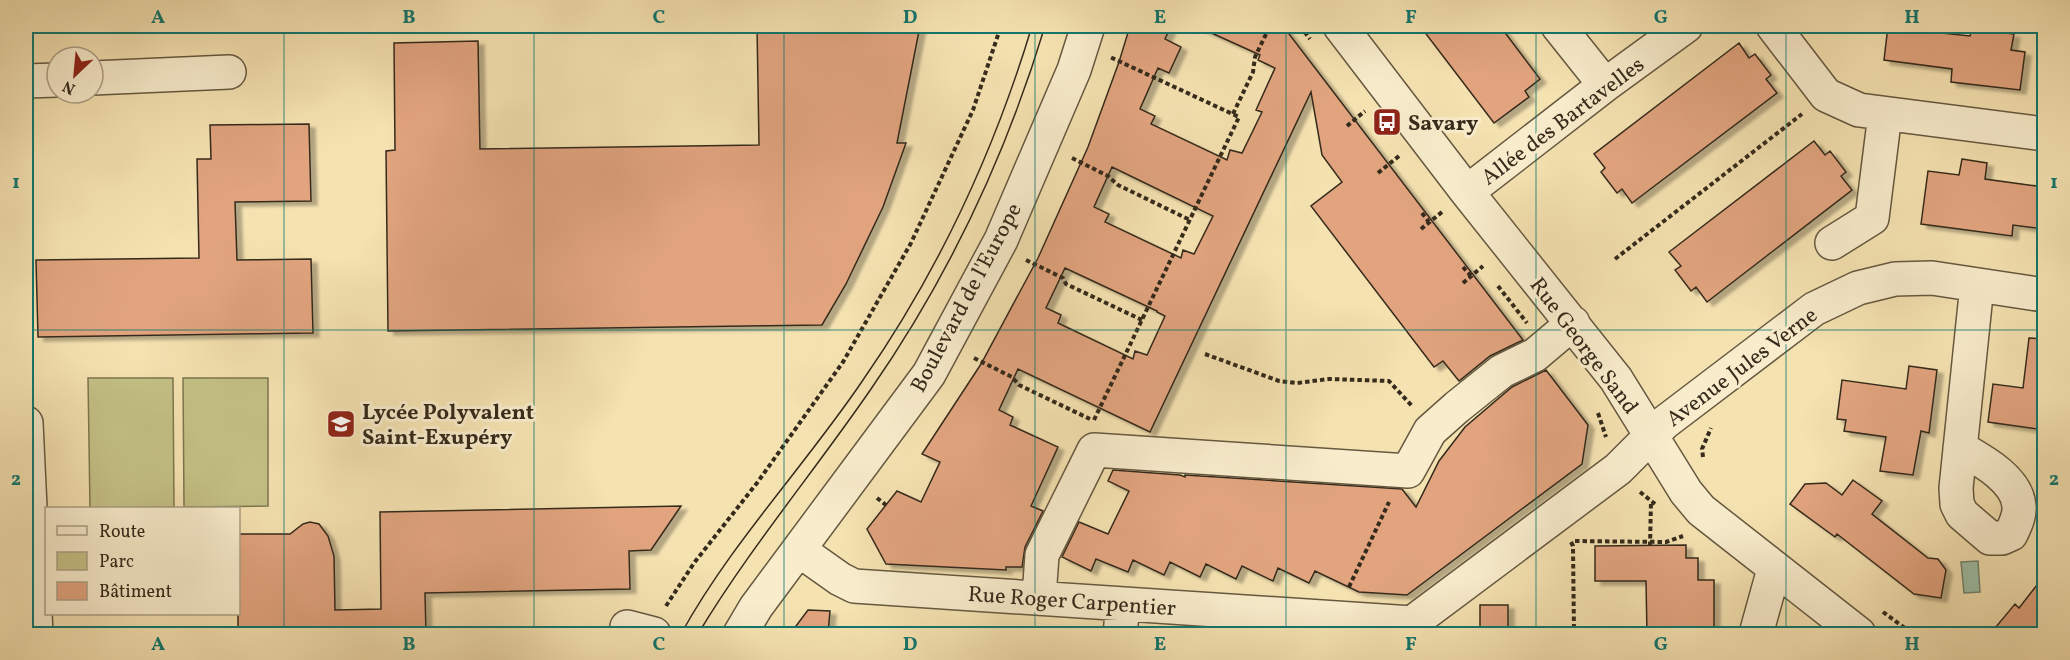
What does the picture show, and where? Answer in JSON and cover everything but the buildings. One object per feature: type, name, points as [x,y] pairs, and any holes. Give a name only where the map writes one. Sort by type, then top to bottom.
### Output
[{"type":"street","name":"Boulevard de l'Europe","points":[[740,634],[756,607],[929,374],[1001,240],[1074,70],[1088,26]]},
{"type":"street","name":"Rue George Sand","points":[[1340,26],[1454,202],[1573,324],[1616,379],[1686,492],[1701,510],[1860,634]]},
{"type":"street","points":[[1558,26],[1605,85]]},
{"type":"street","name":"Allée des Bartavelles","points":[[1454,202],[1605,85],[1686,26]]},
{"type":"street","points":[[1773,26],[1826,95],[1859,110],[2044,134]]},
{"type":"street","points":[[105,77],[229,72]]},
{"type":"street","points":[[26,81],[45,80]]},
{"type":"street","points":[[1832,243],[1872,218],[1885,114]]},
{"type":"street","name":"Avenue Jules Verne","points":[[1651,436],[1664,423],[1814,309],[1850,292],[1895,279],[1932,278],[2044,295]]},
{"type":"street","points":[[1960,448],[1977,285]]},
{"type":"street","points":[[1039,597],[1042,555],[1094,450],[1408,471],[1433,429],[1502,371],[1535,355],[1573,324]]},
{"type":"street","points":[[26,423],[39,542],[36,634]]},
{"type":"street","name":"Rue Roger Carpentier","points":[[799,550],[840,579],[854,586],[1039,597],[1121,619],[1412,629],[1565,527],[1651,436]]},
{"type":"street","points":[[1756,634],[1774,569]]},
{"type":"path","points":[[644,632],[694,563],[757,483],[843,362],[912,243],[973,110],[1000,26]]},
{"type":"path","points":[[1233,114],[1252,72],[1255,57],[1270,26]]},
{"type":"path","points":[[1094,420],[1239,117],[1108,56]]},
{"type":"path","points":[[1615,259],[1826,95]]},
{"type":"path","points":[[1347,126],[1365,111]]},
{"type":"path","points":[[1378,173],[1400,156]]},
{"type":"path","points":[[1072,158],[1108,176],[1118,185],[1190,220]]},
{"type":"path","points":[[1381,159],[1387,166]]},
{"type":"path","points":[[1421,229],[1454,202]]},
{"type":"path","points":[[1422,213],[1429,222]]},
{"type":"path","points":[[1026,259],[1063,278],[1066,284],[1142,320]]},
{"type":"path","points":[[1463,283],[1483,266]]},
{"type":"path","points":[[1463,267],[1471,276]]},
{"type":"path","points":[[1205,354],[1279,381],[1297,383],[1329,379],[1389,381],[1433,429]]},
{"type":"path","points":[[974,358],[1012,377],[1019,385],[1101,424]]},
{"type":"path","points":[[1704,461],[1702,449],[1713,420]]},
{"type":"path","points":[[1351,582],[1396,487],[1408,471]]},
{"type":"path","points":[[877,498],[886,505]]},
{"type":"path","points":[[1650,544],[1651,501]]},
{"type":"path","points":[[1565,527],[1650,544],[1666,542],[1690,534]]},
{"type":"path","points":[[1565,527],[1573,546],[1574,634]]},
{"type":"green space","points":[[88,378],[173,378],[174,507],[90,507]]},
{"type":"green space","points":[[183,378],[268,378],[268,506],[184,507]]},
{"type":"shaded area","points":[[1978,561],[1980,592],[1964,593],[1961,562]]},
{"type":"tram line","points":[[681,634],[701,600],[745,536],[841,412],[916,297],[982,165],[1032,26]]},
{"type":"tram line","points":[[698,634],[760,541],[871,389],[925,304],[950,259],[993,168],[1012,122],[1045,26]]},
{"type":"place","name":"Savary","points":[[1387,122]]},
{"type":"place","name":"Lycée Polyvalent Saint-Exupéry","points":[[341,424]]}]
